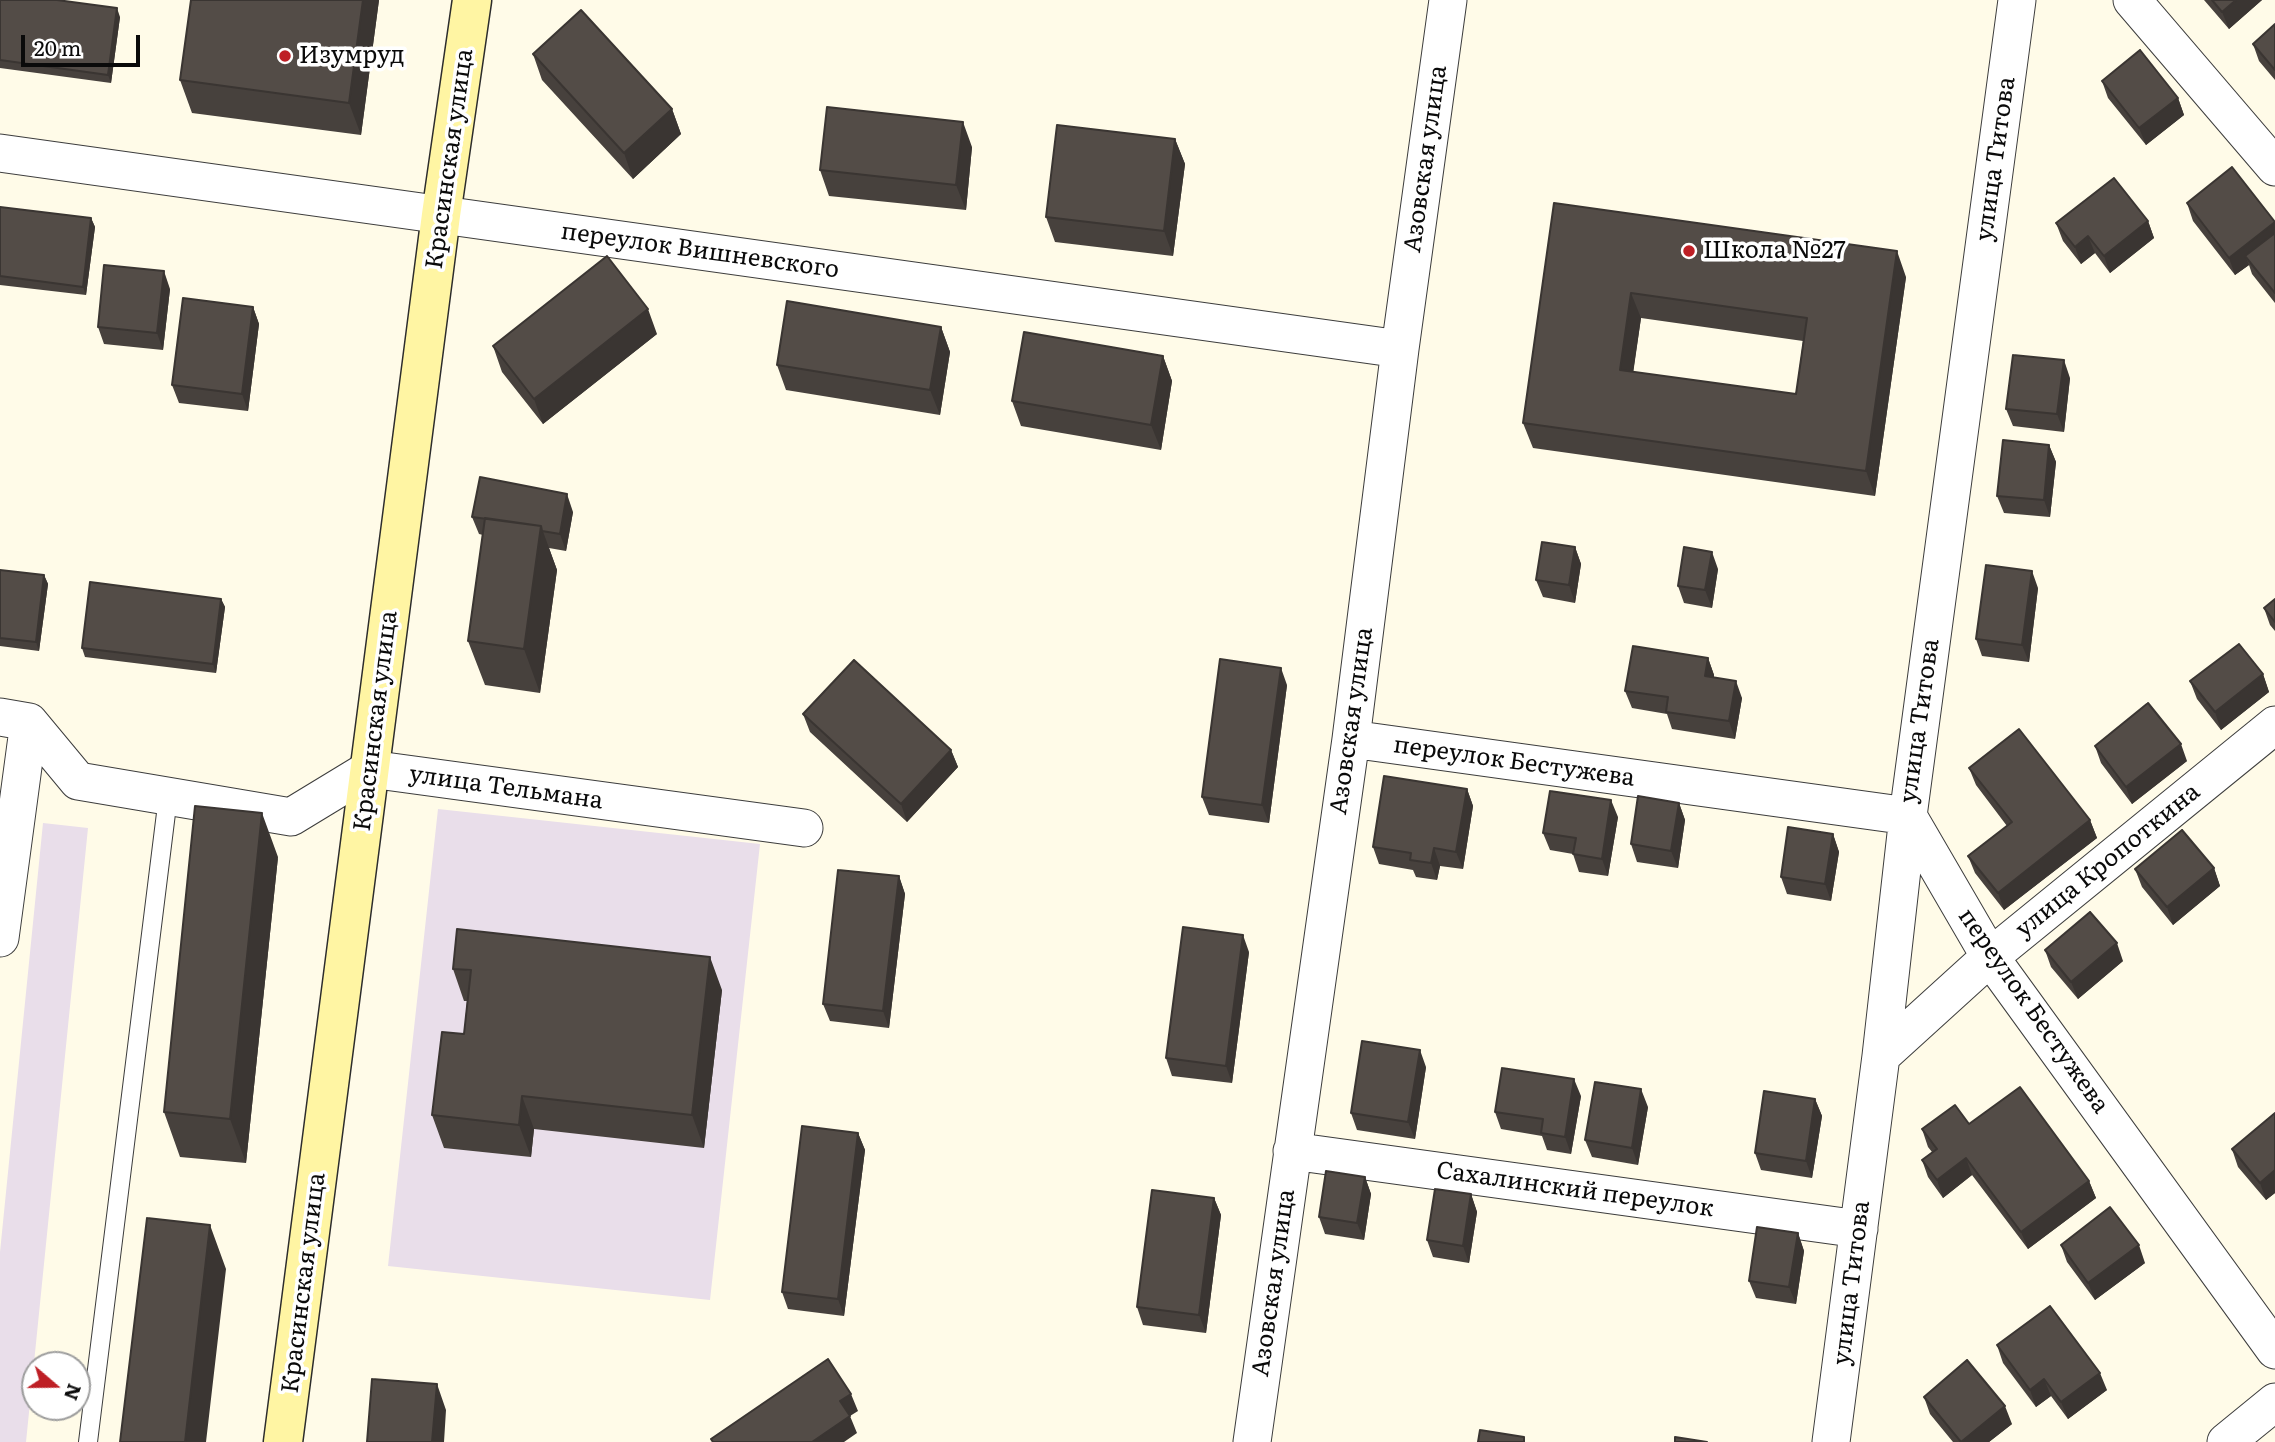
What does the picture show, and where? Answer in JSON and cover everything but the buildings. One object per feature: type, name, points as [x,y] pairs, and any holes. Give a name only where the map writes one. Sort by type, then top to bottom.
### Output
[{"type":"main road","name":"Красинская улица","points":[[283,1442],[441,215],[472,0]]},
{"type":"street","name":"Азовская улица","points":[[1252,1442],[1351,739],[1400,349],[1448,0]]},
{"type":"street","name":"улица Титова","points":[[1831,1442],[1881,1056],[1908,816],[2017,0]]},
{"type":"street","points":[[2132,0],[2275,167]]},
{"type":"street","name":"переулок Вишневского","points":[[0,153],[1400,349]]},
{"type":"street","points":[[15,720],[78,782],[291,817],[370,769]]},
{"type":"street","points":[[0,938],[15,720]]},
{"type":"street","name":"улица Кропоткина","points":[[1881,1056],[1990,957],[2275,725]]},
{"type":"street","name":"переулок Бестужева","points":[[1351,739],[1908,816],[1990,957],[2275,1350]]},
{"type":"street","name":"улица Тельмана","points":[[370,769],[804,828]]},
{"type":"street","name":"Сахалинский переулок","points":[[1292,1151],[1858,1229]]},
{"type":"street","points":[[2226,1442],[2275,1402]]},
{"type":"lane","points":[[88,1442],[169,797]]},
{"type":"shaded area","points":[[438,809],[760,844],[710,1300],[388,1266]]},
{"type":"shaded area","points":[[43,823],[88,828],[35,1351],[21,1351],[21,1421],[28,1421],[26,1442],[0,1442],[0,1252]]},
{"type":"place","name":"Изумруд","points":[[285,56]]},
{"type":"place","name":"Школа №27","points":[[1689,251]]}]
